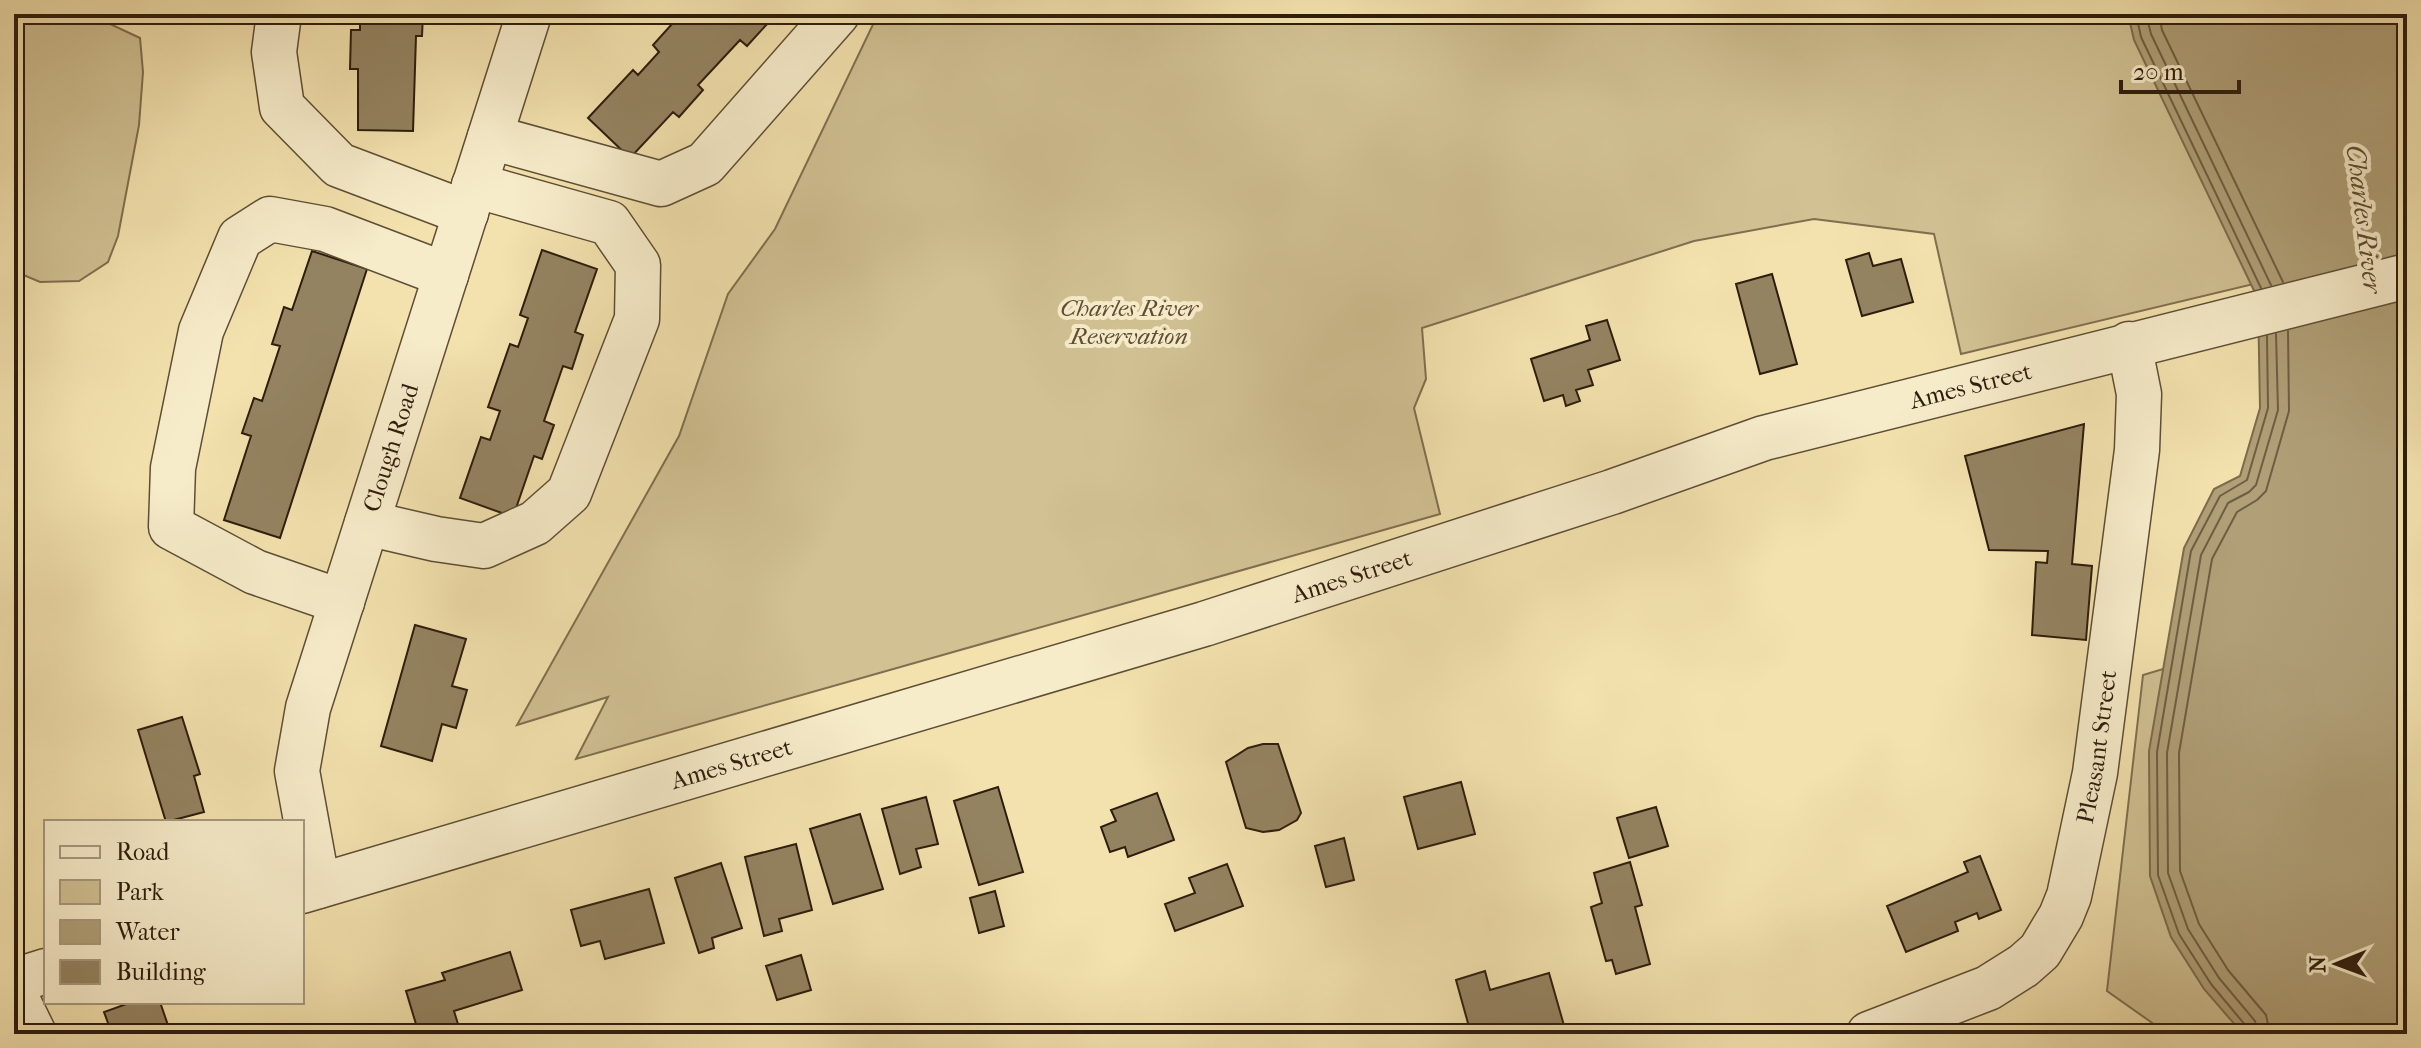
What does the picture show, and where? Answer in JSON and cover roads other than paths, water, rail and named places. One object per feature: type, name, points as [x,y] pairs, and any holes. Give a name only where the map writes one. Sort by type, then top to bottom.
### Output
[{"type":"street","points":[[279,14],[274,52],[282,107],[339,165],[470,199],[609,223],[638,265],[637,319],[569,493],[535,523],[484,546],[367,523]]},
{"type":"street","name":"Clough Road","points":[[302,820],[297,771],[308,708],[529,14]]},
{"type":"street","points":[[490,137],[661,184],[705,164],[837,14]]},
{"type":"street","points":[[342,602],[255,572],[171,527],[173,468],[201,331],[240,238],[270,219],[325,229],[446,275]]},
{"type":"street","name":"Ames Street","points":[[310,889],[1204,624],[1597,497],[1764,438],[2407,276]]},
{"type":"street","name":"Pleasant Street","points":[[1869,1034],[1988,988],[2023,966],[2040,951],[2069,896],[2095,773],[2137,450],[2139,394],[2129,344]]},
{"type":"street","name":"Clough Road","points":[[304,835],[310,889]]},
{"type":"street","points":[[14,981],[44,972]]},
{"type":"street","points":[[14,993],[34,1034]]},
{"type":"water","name":"Charles River","points":[[2128,14],[2407,14],[2407,1034],[2243,1034],[2204,989],[2171,937],[2150,876],[2149,751],[2184,548],[2214,489],[2240,476],[2260,408],[2258,299],[2134,40]]},
{"type":"park label","name":"Charles River Reservation","points":[[1129,322]]}]
